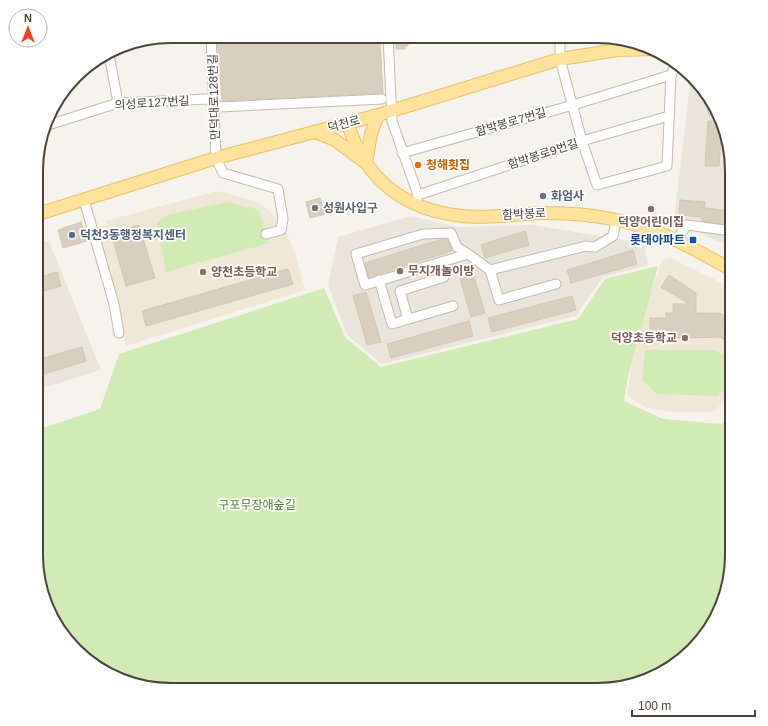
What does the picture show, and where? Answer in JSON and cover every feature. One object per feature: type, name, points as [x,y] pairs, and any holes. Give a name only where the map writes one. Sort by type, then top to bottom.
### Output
[{"type":"main road","name":"덕천로","points":[[43,212],[216,158],[348,124],[560,59],[618,50],[637,49]]},
{"type":"main road","points":[[315,132],[335,140],[366,163],[371,134],[378,115]]},
{"type":"main road","name":"함박봉로","points":[[348,124],[352,138],[373,174],[388,188],[417,199],[432,210],[462,216],[547,213],[574,214],[616,220],[658,231],[725,266]]},
{"type":"street","name":"만덕대로128번길","points":[[211,43],[216,158]]},
{"type":"street","points":[[388,43],[390,111],[417,199]]},
{"type":"street","points":[[560,43],[560,59],[582,142],[597,185],[666,166],[671,75],[674,68]]},
{"type":"street","points":[[110,59],[118,103]]},
{"type":"street","name":"함박봉로7번길","points":[[402,153],[573,105],[671,75]]},
{"type":"street","name":"의성로127번길","points":[[52,124],[118,103],[206,99],[220,107],[382,99]]},
{"type":"street","name":"함박봉로9번길","points":[[417,199],[582,142],[669,116]]},
{"type":"street","points":[[216,158],[223,173],[278,189],[283,219],[281,230],[266,234]]},
{"type":"street","points":[[84,200],[114,304],[119,333]]},
{"type":"street","points":[[490,270],[586,246],[595,247],[613,236],[616,220]]},
{"type":"street","points":[[676,240],[686,225],[725,230]]},
{"type":"street","points":[[468,254],[365,285],[356,254],[423,234],[451,233],[457,247],[468,254],[490,270],[499,300],[556,284]]},
{"type":"street","points":[[408,319],[400,291],[444,277]]},
{"type":"street","points":[[380,280],[392,324],[453,306]]},
{"type":"shaded area","points":[[690,84],[708,107],[723,146],[725,163],[725,245],[674,220]]},
{"type":"shaded area","name":"양천초등학교","points":[[217,191],[259,202],[282,223],[296,255],[305,290],[126,346],[97,249],[106,221]]},
{"type":"shaded area","points":[[411,216],[457,227],[532,225],[644,243],[648,265],[603,277],[576,316],[382,364],[347,335],[328,285],[338,237]]},
{"type":"shaded area","points":[[49,241],[101,370],[43,388],[43,243]]},
{"type":"shaded area","name":"덕양초등학교","points":[[671,258],[725,285],[725,401],[713,412],[673,412],[647,408],[627,395],[632,365],[645,311],[662,260]]},
{"type":"green space","points":[[228,202],[259,210],[269,243],[166,272],[157,223],[167,215]]},
{"type":"green space","name":"구포무장애숲길","points":[[658,266],[628,377],[624,401],[663,419],[721,424],[725,422],[725,563],[723,580],[715,604],[703,626],[681,651],[661,666],[630,679],[605,683],[154,682],[138,679],[114,670],[93,657],[80,646],[60,619],[45,580],[43,563],[43,428],[100,409],[119,354],[324,288],[345,337],[381,367],[578,319],[605,279]]},
{"type":"green space","points":[[645,350],[715,350],[725,356],[725,390],[717,396],[657,394],[642,379]]},
{"type":"building","points":[[218,43],[380,43],[383,93],[222,101]]},
{"type":"building","points":[[396,43],[408,43],[408,46],[405,46],[405,49],[396,49]]},
{"type":"building","points":[[708,121],[715,121],[721,138],[719,166],[705,166]]},
{"type":"building","name":"성원사입구","points":[[320,198],[325,214],[310,218],[306,202]]},
{"type":"building","points":[[680,200],[705,202],[704,208],[725,210],[725,224],[702,221],[702,217],[679,215]]},
{"type":"building","points":[[81,222],[87,241],[63,248],[58,230]]},
{"type":"building","points":[[139,225],[155,278],[126,286],[111,233]]},
{"type":"building","points":[[525,231],[529,245],[485,258],[481,245]]},
{"type":"building","points":[[442,239],[447,239],[452,251],[369,277],[365,263]]},
{"type":"building","points":[[633,250],[637,264],[571,283],[567,270]]},
{"type":"building","points":[[470,264],[485,313],[471,317],[457,268]]},
{"type":"building","points":[[288,269],[293,284],[146,326],[142,311]]},
{"type":"building","points":[[57,272],[61,286],[43,291],[43,276]]},
{"type":"building","points":[[669,275],[696,293],[696,313],[720,313],[723,315],[723,330],[725,328],[725,340],[720,337],[650,339],[650,318],[666,318],[666,313],[673,313],[673,304],[689,304],[661,287]]},
{"type":"building","points":[[366,292],[381,342],[367,345],[353,296]]},
{"type":"building","points":[[572,296],[576,310],[492,332],[488,318]]},
{"type":"building","points":[[469,321],[473,336],[391,358],[387,344]]},
{"type":"building","points":[[82,347],[86,361],[43,374],[43,358]]},
{"type":"place","name":"청해횟집","points":[[418,165]]},
{"type":"place","name":"화엄사","points":[[543,196]]},
{"type":"place","name":"성원사입구","points":[[315,208]]},
{"type":"place","name":"덕양어린이집","points":[[651,209]]},
{"type":"place","name":"덕천3동행정복지센터","points":[[72,235]]},
{"type":"place","name":"롯데아파트","points":[[693,240]]},
{"type":"place","name":"무지개놀이방","points":[[400,271]]},
{"type":"place","name":"양천초등학교","points":[[203,272]]},
{"type":"place","name":"덕양초등학교","points":[[685,338]]}]
